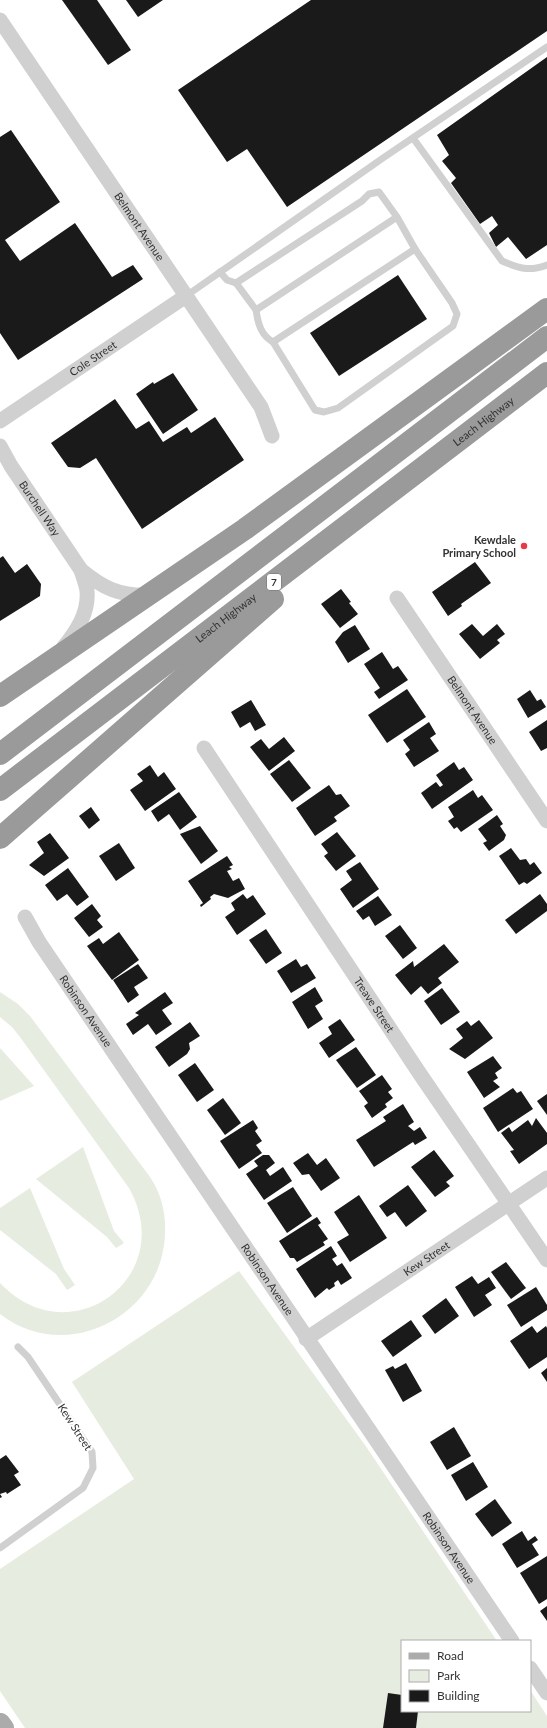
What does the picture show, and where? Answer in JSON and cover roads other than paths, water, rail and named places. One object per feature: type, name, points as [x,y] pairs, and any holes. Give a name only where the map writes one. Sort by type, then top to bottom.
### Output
[{"type":"highway","points":[[0,696],[245,529],[547,309]]},
{"type":"highway","points":[[0,754],[547,337]]},
{"type":"highway","name":"Leach Highway","points":[[0,790],[547,373]]},
{"type":"highway","points":[[0,838],[408,480]]},
{"type":"main road","points":[[0,1724],[3,1728]]},
{"type":"street","name":"Belmont Avenue","points":[[0,20],[261,407],[272,436]]},
{"type":"street","name":"Cole Street","points":[[0,421],[186,296]]},
{"type":"street","name":"Burchell Way","points":[[0,446],[11,466],[81,570],[87,590],[86,608],[77,629],[54,660]]},
{"type":"street","name":"Burchell Way","points":[[81,570],[99,584],[116,592],[135,595],[149,595]]},
{"type":"street","name":"Belmont Avenue","points":[[397,598],[547,821]]},
{"type":"street","name":"Treave Street","points":[[204,748],[420,1074],[547,1260]]},
{"type":"street","name":"Robinson Avenue","points":[[25,917],[44,949],[306,1339],[511,1640]]},
{"type":"street","name":"Kew Street","points":[[306,1339],[547,1178]]},
{"type":"street","points":[[531,1669],[547,1693]]},
{"type":"lane","points":[[186,296],[547,47]]},
{"type":"lane","points":[[413,138],[502,261],[522,269],[539,268],[547,264]]},
{"type":"lane","points":[[220,272],[227,280],[236,283],[256,310],[258,324],[265,337],[273,342],[315,410],[324,412],[338,408],[453,326],[458,314],[415,250],[397,217],[379,192],[369,194],[362,201],[236,283]]},
{"type":"lane","points":[[256,310],[397,217]]},
{"type":"lane","points":[[273,342],[415,250]]},
{"type":"lane","name":"Kew Street","points":[[0,1548],[83,1488],[93,1468],[92,1452],[28,1357],[18,1347]]},
{"type":"place","name":"Kewdale Primary School","points":[[524,546]]}]
